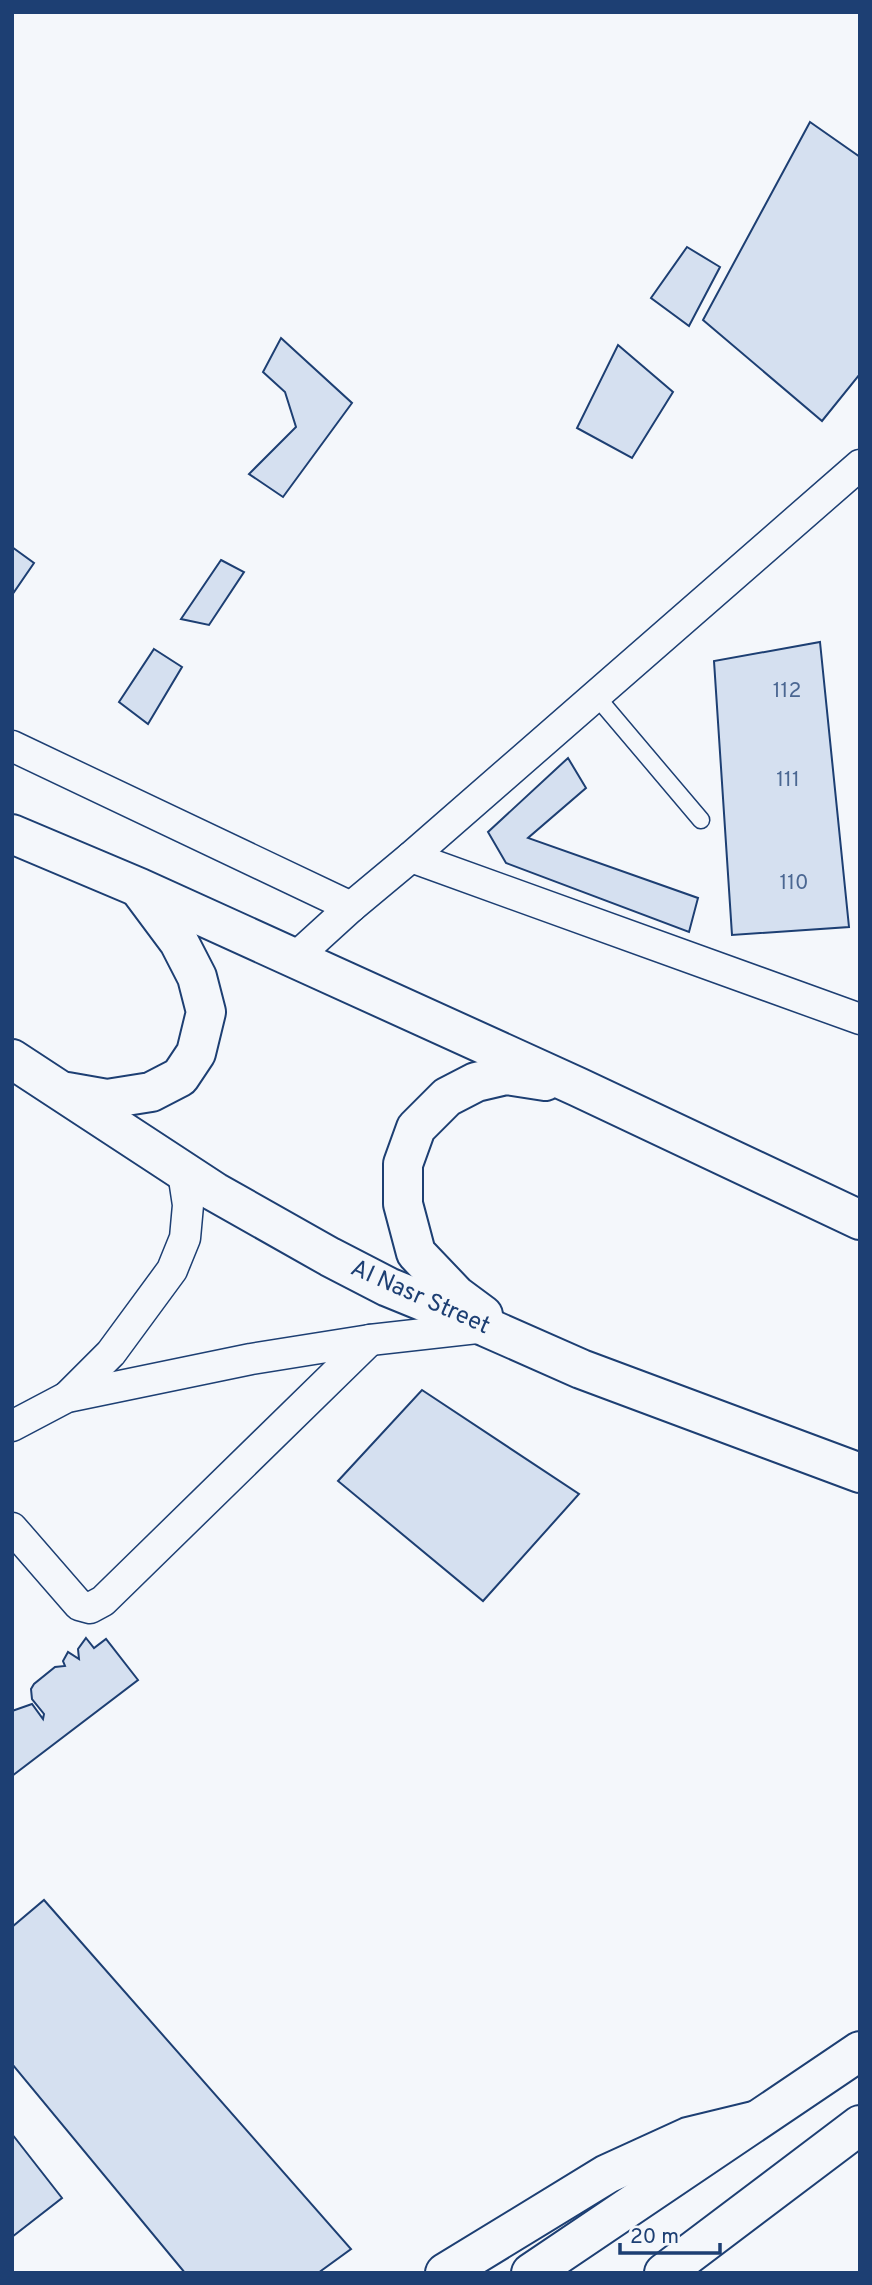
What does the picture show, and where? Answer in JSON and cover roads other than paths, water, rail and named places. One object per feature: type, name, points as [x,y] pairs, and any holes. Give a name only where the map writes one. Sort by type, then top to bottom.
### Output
[{"type":"main road","points":[[12,834],[295,958],[860,1220]]},
{"type":"main road","points":[[61,1091],[107,1098],[151,1092],[180,1077],[196,1053],[206,1012],[197,977],[179,942],[140,888]]},
{"type":"main road","name":"Al Nasr Street","points":[[12,1059],[183,1172],[330,1257],[388,1287],[581,1369],[860,1473]]},
{"type":"main road","points":[[501,1333],[456,1295],[416,1253],[403,1204],[403,1164],[416,1128],[447,1097],[476,1082],[506,1074],[578,1087]]},
{"type":"main road","points":[[531,2273],[860,2051]]},
{"type":"main road","points":[[445,2273],[607,2174],[688,2137],[756,2121]]},
{"type":"main road","points":[[664,2273],[860,2125]]},
{"type":"street","points":[[295,958],[860,465]]},
{"type":"street","points":[[12,746],[351,907]]},
{"type":"street","points":[[411,857],[860,1019]]},
{"type":"street","points":[[67,1397],[111,1353],[172,1270],[185,1238],[188,1205],[183,1172]]},
{"type":"street","points":[[12,1426],[67,1397],[251,1359],[370,1340],[501,1333]]},
{"type":"street","points":[[12,1528],[79,1605],[90,1608],[103,1601],[370,1340]]},
{"type":"lane","points":[[596,696],[701,820]]}]
